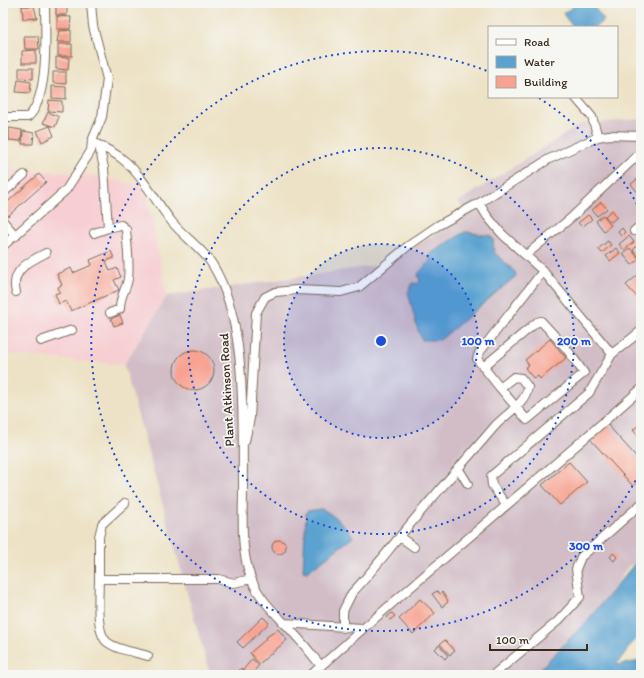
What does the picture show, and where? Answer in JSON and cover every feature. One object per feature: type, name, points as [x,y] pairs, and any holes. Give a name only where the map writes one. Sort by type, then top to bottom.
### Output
[{"type":"street","points":[[3,117],[28,117],[34,111],[40,95],[46,58],[45,3]]},
{"type":"street","points":[[3,246],[66,190],[95,144],[102,117],[107,79],[93,26],[91,3]]},
{"type":"street","points":[[576,98],[592,118],[598,137]]},
{"type":"street","points":[[242,453],[250,418],[256,313],[265,297],[275,292],[297,290],[341,292],[359,287],[408,246],[437,226],[479,203],[549,159],[598,137],[608,135],[641,136]]},
{"type":"street","points":[[95,144],[104,168],[108,228]]},
{"type":"street","name":"Plant Atkinson Road","points":[[95,144],[121,158],[132,169],[172,223],[202,251],[217,273],[231,311],[237,339],[241,398],[245,552],[251,579],[258,593],[321,666]]},
{"type":"street","points":[[526,255],[572,217],[641,152]]},
{"type":"street","points":[[3,193],[24,175]]},
{"type":"street","points":[[479,203],[487,216],[502,234],[543,271],[612,354]]},
{"type":"street","points":[[3,221],[16,236]]},
{"type":"street","points":[[94,233],[121,225],[126,229],[128,280],[120,298],[120,309],[110,313]]},
{"type":"street","points":[[634,231],[641,225]]},
{"type":"street","points":[[16,292],[14,287],[17,272],[26,262],[46,253]]},
{"type":"street","points":[[483,367],[537,322],[541,321],[566,348],[584,373],[527,420],[500,388],[483,367],[477,359],[479,352],[543,271]]},
{"type":"street","points":[[41,341],[72,330]]},
{"type":"street","points":[[506,505],[492,485],[491,476],[588,393],[612,354],[641,331]]},
{"type":"street","points":[[343,628],[343,611],[352,593],[458,468],[503,417],[526,395],[528,387],[521,378],[514,377],[500,388]]},
{"type":"street","points":[[311,675],[362,628],[641,389]]},
{"type":"street","points":[[458,468],[468,484]]},
{"type":"street","points":[[125,503],[102,524],[98,537],[99,628],[102,636],[113,645],[148,656]]},
{"type":"street","points":[[493,675],[558,621],[580,597],[576,569],[581,556],[641,504]]},
{"type":"street","points":[[400,537],[414,547]]},
{"type":"street","points":[[99,579],[218,579],[234,583],[251,579]]},
{"type":"street","points":[[284,623],[343,628],[362,628]]},
{"type":"shaded area","points":[[641,119],[641,560],[628,566],[592,621],[549,675],[210,675],[124,365],[167,296],[386,264],[468,214],[458,202],[581,124]]},
{"type":"shaded area","points":[[3,169],[83,173],[145,187],[167,296],[124,365],[3,354]]},
{"type":"water","points":[[578,3],[591,3],[604,20],[596,26],[572,26],[563,14]]},
{"type":"water","points":[[465,232],[490,235],[493,239],[494,252],[515,272],[516,276],[440,340],[422,340],[418,331],[408,292],[413,283],[418,284],[420,281],[418,274],[430,261],[430,254]]},
{"type":"water","points":[[321,509],[339,521],[353,537],[307,572],[303,571],[306,513],[307,511]]},
{"type":"water","points":[[641,556],[641,631],[616,665],[641,661],[641,675],[534,675],[587,621]]},
{"type":"building","points":[[20,3],[35,3],[35,5],[20,5]]},
{"type":"building","points":[[56,4],[67,4],[67,15],[56,15]]},
{"type":"building","points":[[22,6],[34,6],[37,18],[23,19]]},
{"type":"building","points":[[57,16],[71,17],[70,29],[57,29]]},
{"type":"building","points":[[71,30],[71,42],[57,42],[59,31]]},
{"type":"building","points":[[24,36],[38,36],[39,49],[25,49]]},
{"type":"building","points":[[58,44],[72,44],[72,56],[58,56]]},
{"type":"building","points":[[36,50],[36,63],[22,63],[22,51]]},
{"type":"building","points":[[56,57],[69,58],[68,70],[56,69]]},
{"type":"building","points":[[19,68],[33,68],[33,79],[19,78]]},
{"type":"building","points":[[53,72],[66,72],[66,84],[53,83]]},
{"type":"building","points":[[18,80],[31,82],[30,93],[16,92]]},
{"type":"building","points":[[52,86],[66,87],[66,99],[52,98]]},
{"type":"building","points":[[49,100],[62,101],[62,112],[48,111]]},
{"type":"building","points":[[48,112],[59,117],[55,127],[43,123]]},
{"type":"building","points":[[50,126],[54,136],[42,142],[37,131]]},
{"type":"building","points":[[9,128],[22,130],[21,141],[9,140]]},
{"type":"building","points":[[3,130],[8,130],[8,142],[3,142]]},
{"type":"building","points":[[23,131],[34,133],[33,144],[22,144]]},
{"type":"building","points":[[39,174],[46,182],[8,216],[3,210],[3,206]]},
{"type":"building","points":[[641,176],[641,196],[631,184]]},
{"type":"building","points":[[601,202],[607,209],[597,216],[592,210]]},
{"type":"building","points":[[612,210],[617,217],[611,222],[605,216]]},
{"type":"building","points":[[588,215],[592,219],[582,227],[578,223]]},
{"type":"building","points":[[603,215],[611,225],[604,231],[596,221]]},
{"type":"building","points":[[622,228],[625,232],[621,236],[618,232]]},
{"type":"building","points":[[629,236],[634,242],[624,250],[619,244]]},
{"type":"building","points":[[608,241],[611,245],[602,253],[598,249]]},
{"type":"building","points":[[639,244],[641,253],[638,256],[633,250]]},
{"type":"building","points":[[616,248],[620,253],[610,261],[606,256]]},
{"type":"building","points":[[630,248],[639,259],[632,265],[623,254]]},
{"type":"building","points":[[111,251],[114,258],[106,261],[110,271],[117,268],[121,277],[114,280],[119,290],[71,311],[66,301],[59,304],[55,294],[60,292],[58,287],[62,285],[57,274],[71,268],[73,273],[92,265],[90,260]]},
{"type":"building","points":[[640,273],[641,297],[639,299],[626,285]]},
{"type":"building","points":[[120,315],[123,323],[114,326],[111,319]]},
{"type":"building","points":[[550,339],[566,358],[540,379],[538,376],[534,379],[525,368],[529,365],[525,360]]},
{"type":"building","points":[[190,350],[198,350],[205,353],[211,359],[214,370],[211,381],[205,387],[198,390],[190,390],[183,387],[177,381],[174,374],[174,366],[177,359],[183,353]]},
{"type":"building","points":[[641,423],[641,439],[633,430]]},
{"type":"building","points":[[607,424],[641,462],[641,479],[633,486],[590,439]]},
{"type":"building","points":[[569,462],[587,482],[560,505],[542,485]]},
{"type":"building","points":[[276,540],[282,540],[286,544],[286,550],[282,554],[276,554],[272,550],[272,544]]},
{"type":"building","points":[[613,553],[617,557],[614,561],[610,557]]},
{"type":"building","points":[[437,591],[440,594],[442,592],[448,602],[442,607],[432,594]]},
{"type":"building","points":[[420,599],[435,613],[413,634],[399,619]]},
{"type":"building","points":[[392,613],[395,616],[390,620],[387,617]]},
{"type":"building","points":[[263,617],[269,623],[243,648],[237,642]]},
{"type":"building","points":[[278,629],[287,640],[259,664],[250,653],[266,639],[265,638]]},
{"type":"building","points":[[445,640],[455,651],[450,655],[440,644]]},
{"type":"building","points":[[439,645],[448,655],[445,659],[435,649]]},
{"type":"building","points":[[252,659],[259,665],[251,675],[244,675],[239,671],[241,668],[243,670]]}]
